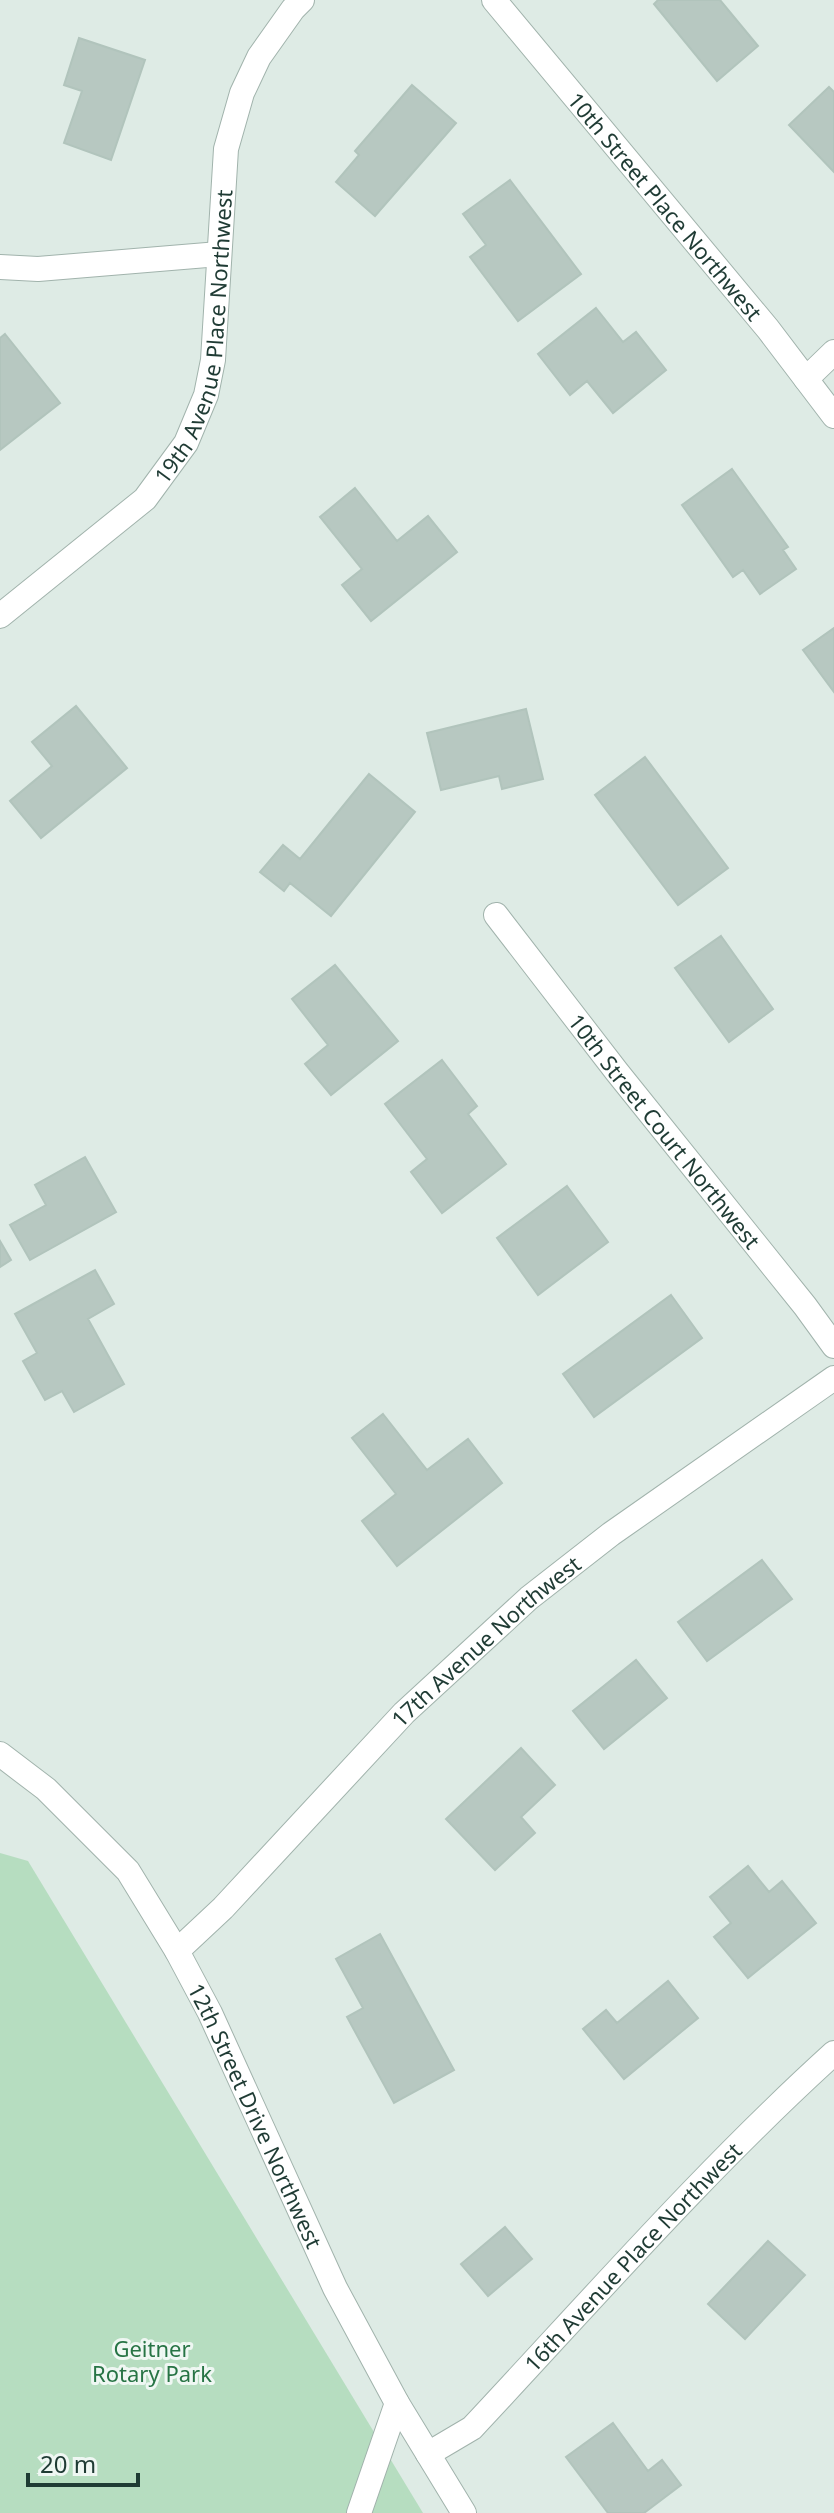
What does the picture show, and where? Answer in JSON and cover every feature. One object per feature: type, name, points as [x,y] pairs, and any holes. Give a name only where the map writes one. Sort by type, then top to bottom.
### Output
[{"type":"street","name":"19th Avenue Place Northwest","points":[[0,616],[145,499],[186,443],[206,395],[213,360],[226,149],[242,93],[259,57],[302,0]]},
{"type":"street","name":"10th Street Place Northwest","points":[[494,0],[768,329],[834,416]]},
{"type":"street","points":[[0,267],[38,269],[219,254]]},
{"type":"street","points":[[806,379],[834,352]]},
{"type":"street","name":"10th Street Court Northwest","points":[[496,915],[834,1346]]},
{"type":"street","name":"17th Avenue Northwest","points":[[177,1951],[223,1908],[404,1713],[529,1598],[611,1534],[834,1378]]},
{"type":"street","name":"12th Street Drive Northwest","points":[[0,1754],[46,1789],[128,1871],[177,1951],[210,2013],[335,2288],[397,2403],[464,2513]]},
{"type":"street","name":"16th Avenue Place Northwest","points":[[428,2454],[472,2428],[736,2147],[834,2053]]},
{"type":"street","points":[[359,2513],[397,2403]]},
{"type":"green space","name":"Geitner Rotary Park","points":[[0,1853],[28,1861],[423,2513],[0,2513]]},
{"type":"building","points":[[658,0],[720,0],[758,46],[717,81],[654,4]]},
{"type":"building","points":[[79,38],[145,60],[111,160],[64,143],[82,91],[64,85]]},
{"type":"building","points":[[412,85],[456,123],[375,216],[336,182],[359,155],[355,151]]},
{"type":"building","points":[[829,87],[834,92],[834,172],[789,125]]},
{"type":"building","points":[[510,180],[581,274],[518,321],[470,257],[486,245],[463,214]]},
{"type":"building","points":[[596,308],[623,342],[636,332],[666,370],[613,413],[587,381],[570,395],[538,354]]},
{"type":"building","points":[[5,334],[60,403],[0,450],[0,338]]},
{"type":"building","points":[[732,469],[788,547],[783,550],[796,569],[760,594],[743,570],[733,577],[682,505]]},
{"type":"building","points":[[355,488],[397,541],[428,516],[457,552],[371,621],[342,585],[362,569],[320,517]]},
{"type":"building","points":[[834,628],[834,692],[803,650]]},
{"type":"building","points":[[76,706],[127,768],[41,838],[10,801],[52,766],[32,742]]},
{"type":"building","points":[[526,709],[543,779],[502,789],[499,776],[441,790],[427,733]]},
{"type":"building","points":[[645,757],[728,868],[678,905],[595,795]]},
{"type":"building","points":[[369,774],[415,812],[331,916],[290,883],[284,891],[260,872],[283,845],[300,859]]},
{"type":"building","points":[[721,936],[773,1009],[729,1042],[675,968]]},
{"type":"building","points":[[335,965],[398,1041],[331,1095],[305,1064],[328,1045],[292,999]]},
{"type":"building","points":[[442,1060],[477,1106],[468,1114],[506,1164],[442,1213],[411,1172],[427,1159],[385,1104]]},
{"type":"building","points":[[85,1157],[116,1212],[30,1260],[10,1225],[46,1205],[35,1185]]},
{"type":"building","points":[[567,1186],[608,1242],[538,1295],[497,1238]]},
{"type":"building","points":[[0,1241],[11,1260],[0,1267]]},
{"type":"building","points":[[95,1270],[114,1304],[88,1319],[124,1384],[74,1412],[62,1391],[45,1400],[23,1361],[37,1353],[15,1314]]},
{"type":"building","points":[[671,1295],[702,1338],[594,1417],[563,1374]]},
{"type":"building","points":[[383,1414],[427,1470],[468,1439],[502,1483],[397,1566],[362,1521],[396,1494],[352,1438]]},
{"type":"building","points":[[762,1560],[792,1599],[707,1661],[678,1622]]},
{"type":"building","points":[[636,1660],[667,1698],[604,1749],[573,1711]]},
{"type":"building","points":[[521,1748],[555,1785],[521,1817],[535,1833],[495,1870],[446,1819]]},
{"type":"building","points":[[748,1866],[769,1892],[782,1881],[816,1923],[748,1978],[714,1937],[731,1923],[710,1897]]},
{"type":"building","points":[[380,1934],[454,2070],[394,2103],[347,2017],[363,2008],[336,1959]]},
{"type":"building","points":[[668,1981],[698,2018],[624,2079],[583,2029],[606,2010],[617,2023]]},
{"type":"building","points":[[505,2227],[532,2259],[488,2296],[461,2264]]},
{"type":"building","points":[[768,2241],[805,2275],[745,2339],[708,2304]]},
{"type":"building","points":[[613,2423],[648,2471],[662,2460],[681,2485],[644,2513],[608,2513],[566,2457]]}]
